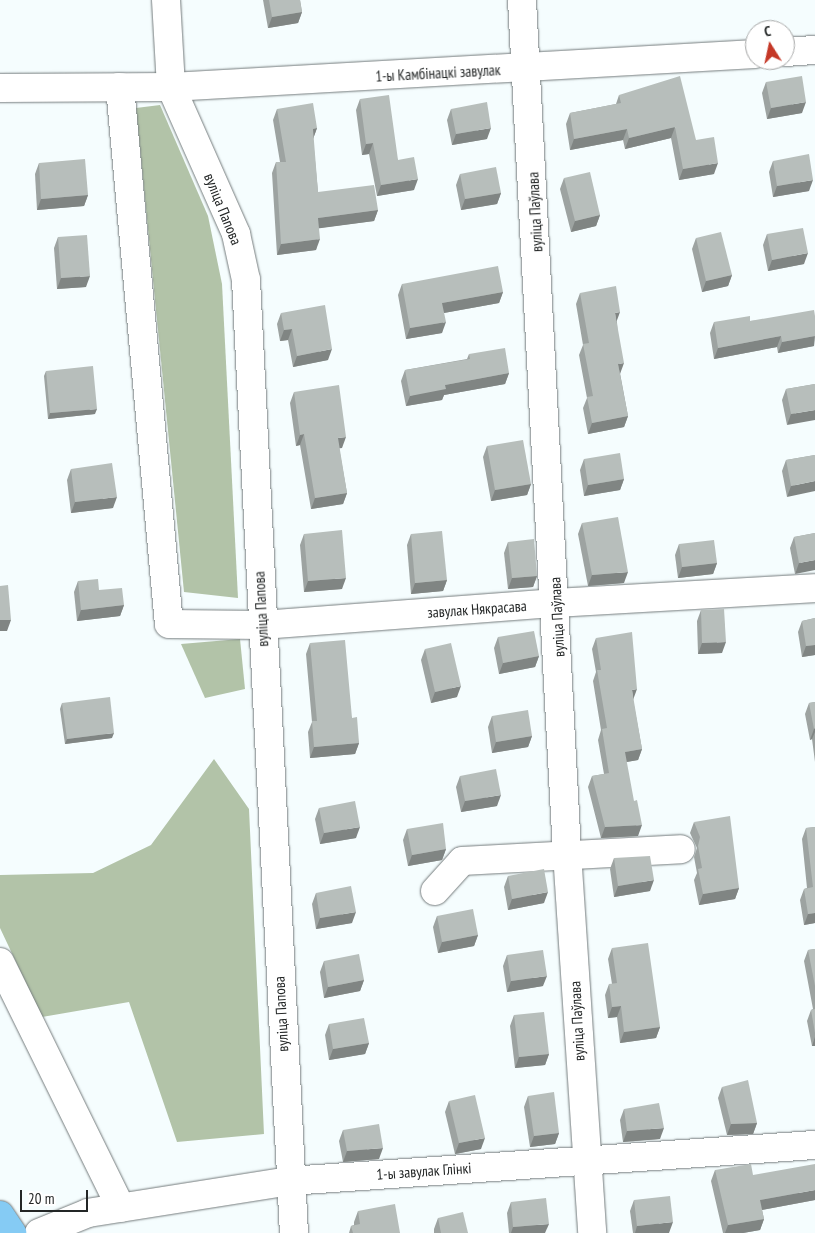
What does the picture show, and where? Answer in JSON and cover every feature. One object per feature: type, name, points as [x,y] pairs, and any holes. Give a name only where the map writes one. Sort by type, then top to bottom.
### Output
[{"type":"main road","points":[[0,1215],[12,1233]]},
{"type":"street","name":"вуліца Папова","points":[[166,0],[171,87],[236,234],[246,280],[289,1181],[294,1233]]},
{"type":"street","name":"вуліца Паўлава","points":[[522,0],[556,603],[567,853],[585,1159],[592,1233]]},
{"type":"street","points":[[795,54],[814,57]]},
{"type":"street","name":"1-ы Камбінацкі завулак","points":[[0,88],[171,87],[745,55]]},
{"type":"street","name":"завулак Някрасава","points":[[120,87],[168,624],[262,625],[556,603],[815,588]]},
{"type":"street","points":[[435,891],[462,861],[567,853],[681,849]]},
{"type":"street","points":[[0,962],[121,1208]]},
{"type":"street","name":"1-ы завулак Глінкі","points":[[39,1233],[88,1212],[289,1181],[585,1159],[815,1145]]},
{"type":"green space","points":[[160,105],[208,216],[222,284],[238,598],[184,592],[136,108]]},
{"type":"green space","points":[[240,639],[245,689],[205,698],[181,644]]},
{"type":"green space","points":[[214,759],[249,809],[264,1134],[177,1142],[129,1002],[42,1017],[0,928],[0,875],[93,873],[151,845]]},
{"type":"building","points":[[269,0],[300,0],[302,12],[272,17]]},
{"type":"building","points":[[680,76],[696,140],[714,137],[718,163],[683,169],[675,127],[629,138],[627,129],[574,139],[570,113],[621,103],[619,95]]},
{"type":"building","points":[[802,76],[806,102],[771,108],[766,82]]},
{"type":"building","points":[[389,95],[398,160],[414,157],[418,179],[381,185],[373,143],[366,144],[360,99]]},
{"type":"building","points":[[487,102],[491,128],[456,134],[451,109]]},
{"type":"building","points":[[313,103],[317,128],[313,129],[318,192],[374,185],[378,210],[318,218],[320,239],[281,244],[276,162],[286,162],[277,109]]},
{"type":"building","points":[[809,154],[813,180],[777,186],[773,161]]},
{"type":"building","points":[[85,159],[88,195],[41,199],[39,163]]},
{"type":"building","points":[[496,167],[501,193],[465,199],[460,174]]},
{"type":"building","points":[[590,172],[600,215],[575,221],[564,178]]},
{"type":"building","points":[[803,228],[808,253],[772,260],[767,234]]},
{"type":"building","points":[[721,232],[732,275],[706,281],[696,238]]},
{"type":"building","points":[[87,235],[90,276],[61,278],[58,237]]},
{"type":"building","points":[[498,266],[503,292],[442,303],[446,322],[410,328],[402,284]]},
{"type":"building","points":[[616,286],[620,312],[615,313],[624,363],[618,364],[628,416],[592,423],[587,397],[593,396],[583,344],[589,343],[580,293]]},
{"type":"building","points":[[325,305],[332,349],[297,356],[292,329],[284,330],[281,313]]},
{"type":"building","points":[[814,310],[815,336],[782,342],[781,336],[718,348],[714,322],[750,316],[750,321]]},
{"type":"building","points":[[505,348],[509,373],[445,385],[446,389],[410,396],[405,370],[470,359],[469,354]]},
{"type":"building","points":[[93,366],[97,409],[50,413],[46,371]]},
{"type":"building","points":[[815,384],[815,410],[791,414],[786,389]]},
{"type":"building","points":[[339,385],[346,437],[338,438],[347,493],[315,498],[304,434],[300,435],[294,392]]},
{"type":"building","points":[[523,440],[531,484],[495,490],[487,446]]},
{"type":"building","points":[[620,453],[624,479],[588,485],[584,459]]},
{"type":"building","points":[[815,455],[815,481],[791,486],[786,460]]},
{"type":"building","points":[[112,463],[117,497],[75,502],[71,469]]},
{"type":"building","points":[[618,517],[628,572],[592,575],[582,523]]},
{"type":"building","points":[[342,530],[346,578],[308,581],[304,534]]},
{"type":"building","points":[[442,531],[447,580],[415,583],[411,534]]},
{"type":"building","points":[[815,533],[815,560],[799,563],[794,537]]},
{"type":"building","points":[[534,539],[537,576],[512,578],[508,542]]},
{"type":"building","points":[[714,540],[717,563],[682,567],[679,544]]},
{"type":"building","points":[[98,579],[99,590],[122,588],[124,605],[81,610],[78,581]]},
{"type":"building","points":[[8,585],[11,620],[0,620],[0,586]]},
{"type":"building","points":[[724,609],[726,642],[702,643],[701,610]]},
{"type":"building","points":[[815,618],[815,645],[806,646],[802,621]]},
{"type":"building","points":[[534,631],[539,656],[503,663],[498,637]]},
{"type":"building","points":[[632,632],[637,689],[632,690],[642,749],[625,752],[634,801],[637,800],[642,825],[605,827],[592,776],[609,773],[602,729],[607,728],[597,670],[601,670],[596,638]]},
{"type":"building","points":[[345,640],[352,718],[357,717],[359,743],[314,747],[312,721],[317,721],[310,643]]},
{"type":"building","points":[[451,643],[461,686],[435,692],[425,649]]},
{"type":"building","points":[[110,697],[114,733],[67,739],[62,703]]},
{"type":"building","points":[[815,702],[815,728],[814,729],[809,703]]},
{"type":"building","points":[[528,710],[532,736],[496,742],[492,716]]},
{"type":"building","points":[[496,769],[501,795],[465,801],[460,776]]},
{"type":"building","points":[[355,801],[360,827],[324,833],[319,808]]},
{"type":"building","points":[[730,816],[739,888],[703,894],[698,869],[702,868],[698,846],[700,837],[694,822]]},
{"type":"building","points":[[443,823],[446,849],[412,855],[407,829]]},
{"type":"building","points":[[815,827],[815,913],[808,914],[804,889],[813,887],[806,828]]},
{"type":"building","points":[[650,856],[654,880],[618,886],[614,858]]},
{"type":"building","points":[[544,869],[548,892],[512,899],[508,876]]},
{"type":"building","points":[[351,886],[356,912],[320,918],[316,893]]},
{"type":"building","points":[[473,909],[478,935],[442,942],[437,916]]},
{"type":"building","points":[[648,943],[660,1027],[624,1032],[621,1006],[612,1007],[609,984],[617,983],[612,948]]},
{"type":"building","points":[[815,949],[815,986],[808,950]]},
{"type":"building","points":[[543,950],[547,976],[511,981],[507,955]]},
{"type":"building","points":[[359,954],[364,980],[328,987],[324,961]]},
{"type":"building","points":[[815,1009],[815,1033],[811,1010]]},
{"type":"building","points":[[544,1012],[549,1054],[519,1057],[514,1015]]},
{"type":"building","points":[[364,1018],[369,1043],[333,1049],[329,1024]]},
{"type":"building","points":[[748,1080],[757,1123],[731,1124],[722,1087]]},
{"type":"building","points":[[554,1092],[559,1133],[534,1136],[528,1096]]},
{"type":"building","points":[[475,1095],[485,1138],[459,1143],[449,1101]]},
{"type":"building","points":[[659,1103],[664,1128],[627,1131],[624,1109]]},
{"type":"building","points":[[379,1124],[383,1148],[347,1151],[343,1130]]},
{"type":"building","points":[[751,1164],[753,1175],[815,1164],[815,1190],[760,1200],[764,1219],[728,1225],[715,1170]]},
{"type":"building","points":[[670,1196],[673,1222],[637,1226],[634,1200]]},
{"type":"building","points":[[546,1198],[549,1224],[513,1227],[511,1202]]},
{"type":"building","points":[[395,1204],[400,1233],[353,1233],[351,1226],[360,1224],[358,1211]]},
{"type":"building","points":[[463,1212],[468,1233],[441,1233],[438,1218]]}]
